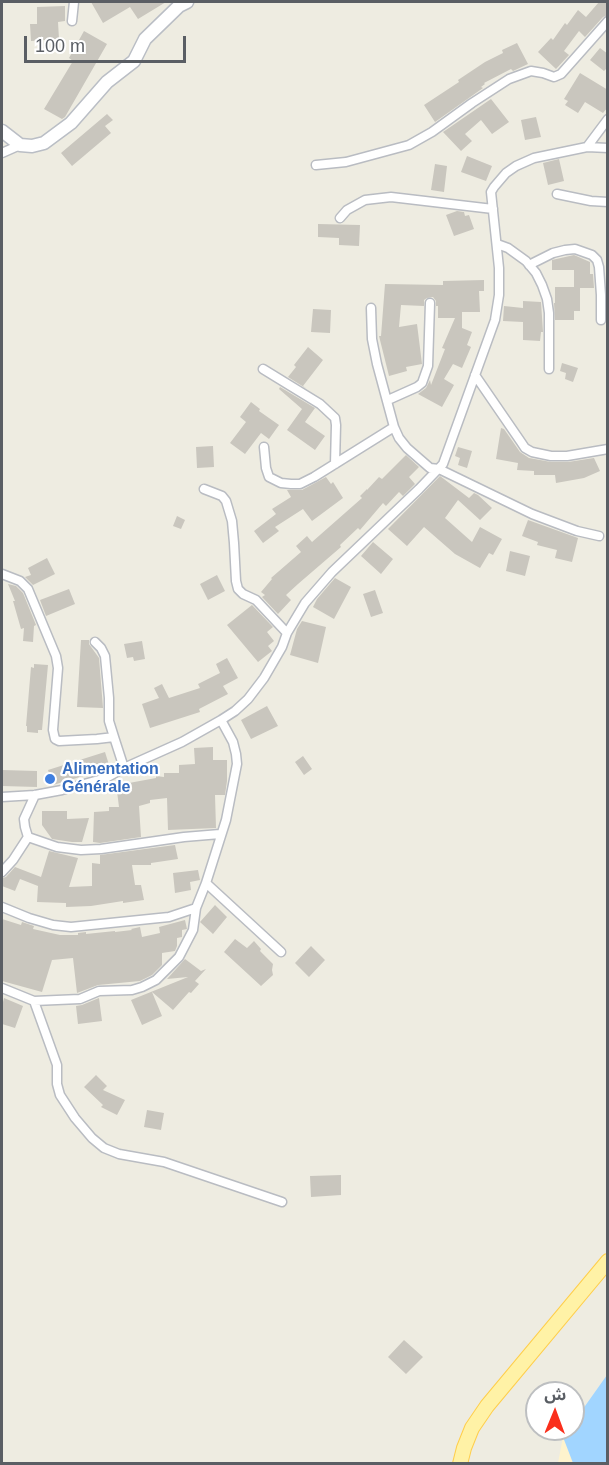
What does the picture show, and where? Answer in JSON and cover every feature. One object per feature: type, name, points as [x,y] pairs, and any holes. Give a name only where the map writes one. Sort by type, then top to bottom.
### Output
[{"type":"main road","points":[[2,131],[21,145],[32,146],[44,143],[71,123],[107,82],[134,61],[145,39],[179,6],[187,2]]},
{"type":"main road","points":[[460,1464],[472,1428],[487,1406],[608,1261]]},
{"type":"street","points":[[72,21],[74,2]]},
{"type":"street","points":[[316,165],[346,162],[409,145],[432,132],[509,79],[531,71],[554,77],[561,74],[608,21]]},
{"type":"street","points":[[587,147],[608,119]]},
{"type":"street","points":[[2,153],[21,145]]},
{"type":"street","points":[[2,797],[35,795],[106,778],[182,742],[235,711],[248,699],[268,670],[305,603],[332,572],[443,464],[495,320],[499,295],[499,268],[491,192],[494,187],[506,173],[516,166],[543,155],[587,147],[608,148]]},
{"type":"street","points":[[557,194],[608,202]]},
{"type":"street","points":[[340,218],[347,210],[365,200],[391,197],[493,209]]},
{"type":"street","points":[[497,244],[517,254],[536,273],[542,285],[549,313],[549,369]]},
{"type":"street","points":[[529,265],[553,253],[565,250],[575,249],[592,255],[600,267],[601,320]]},
{"type":"street","points":[[388,400],[423,383],[429,346],[430,303]]},
{"type":"street","points":[[372,308],[372,339],[394,427],[399,438],[413,454],[430,468],[440,469],[532,514],[577,531],[599,536]]},
{"type":"street","points":[[263,369],[320,404],[335,418],[335,464]]},
{"type":"street","points":[[475,375],[525,448],[532,452],[551,456],[567,456],[608,449]]},
{"type":"street","points":[[264,447],[269,477],[281,483],[300,484],[394,427]]},
{"type":"street","points":[[204,489],[226,501],[232,521],[238,589],[256,600],[287,633]]},
{"type":"street","points":[[2,574],[20,581],[28,590],[56,656],[58,668],[54,739],[58,741],[114,737]]},
{"type":"street","points":[[95,642],[102,648],[105,656],[109,721],[124,768]]},
{"type":"street","points":[[2,988],[34,1001],[80,999],[99,991],[132,990],[151,983],[179,957],[193,930],[196,908],[206,883],[231,799],[237,764],[233,742],[221,720]]},
{"type":"street","points":[[2,872],[28,837],[24,819],[35,795]]},
{"type":"street","points":[[28,837],[57,847],[81,850],[220,834]]},
{"type":"street","points":[[206,883],[281,952]]},
{"type":"street","points":[[2,907],[45,922],[70,927],[169,917],[196,908]]},
{"type":"street","points":[[34,1001],[57,1065],[57,1084],[60,1095],[81,1125],[104,1148],[119,1154],[164,1162],[282,1203]]},
{"type":"sand","points":[[562,1441],[565,1441],[573,1463],[558,1463]]},
{"type":"water","points":[[607,1375],[607,1463],[573,1463],[565,1441],[585,1441],[585,1406]]},
{"type":"building","points":[[91,2],[166,2],[138,19],[130,7],[103,23]]},
{"type":"building","points":[[599,2],[608,2],[608,15],[603,17],[585,37],[579,31],[564,51],[569,55],[556,69],[538,52],[551,38],[553,40],[578,10],[586,17]]},
{"type":"building","points":[[65,6],[65,21],[58,22],[59,39],[31,41],[30,24],[37,24],[37,7]]},
{"type":"building","points":[[84,31],[107,44],[62,119],[44,109],[73,61],[69,58]]},
{"type":"building","points":[[517,43],[528,64],[513,71],[511,69],[484,83],[481,87],[483,88],[435,122],[424,105],[485,62],[503,53],[502,50]]},
{"type":"building","points":[[600,48],[608,54],[608,67],[604,71],[590,60]]},
{"type":"building","points":[[580,73],[608,90],[608,107],[603,113],[585,102],[578,113],[565,105],[568,101],[564,99]]},
{"type":"building","points":[[491,99],[509,122],[492,134],[481,120],[465,134],[472,141],[461,151],[443,132]]},
{"type":"building","points":[[107,114],[113,120],[105,126],[111,133],[72,166],[61,153]]},
{"type":"building","points":[[536,117],[541,137],[525,140],[521,120]]},
{"type":"building","points":[[467,156],[492,166],[486,181],[461,172]]},
{"type":"building","points":[[559,159],[564,181],[548,185],[543,163]]},
{"type":"building","points":[[435,164],[447,166],[444,192],[431,190]]},
{"type":"building","points":[[457,211],[464,212],[465,216],[469,215],[474,229],[454,236],[446,215]]},
{"type":"building","points":[[318,224],[360,225],[359,246],[339,245],[339,238],[318,237]]},
{"type":"building","points":[[574,255],[590,262],[590,274],[593,274],[594,288],[580,288],[580,311],[574,311],[574,320],[555,320],[555,287],[574,287],[574,270],[552,270],[552,260]]},
{"type":"building","points":[[484,280],[484,291],[479,291],[480,312],[462,312],[462,328],[472,332],[467,345],[471,347],[462,368],[453,364],[444,379],[454,385],[442,407],[418,394],[426,388],[430,380],[431,385],[445,349],[442,348],[455,318],[438,318],[438,306],[433,297],[424,300],[424,306],[401,305],[399,327],[417,324],[422,364],[406,367],[407,371],[389,376],[379,336],[381,336],[385,284],[443,285],[443,281]]},
{"type":"building","points":[[523,301],[541,302],[543,332],[541,332],[540,341],[523,340],[523,322],[503,321],[504,306],[523,308]]},
{"type":"building","points":[[313,309],[331,310],[330,333],[311,332]]},
{"type":"building","points":[[308,347],[323,360],[303,386],[307,389],[288,377]]},
{"type":"building","points":[[562,363],[578,368],[573,382],[565,379],[566,373],[560,371]]},
{"type":"building","points":[[280,387],[315,408],[305,422],[325,436],[315,450],[287,430],[302,409],[279,389]]},
{"type":"building","points":[[251,402],[260,409],[259,411],[279,425],[269,439],[261,433],[245,454],[230,443],[246,422],[240,417]]},
{"type":"building","points":[[501,428],[520,452],[529,458],[568,462],[594,458],[600,471],[584,478],[556,483],[555,475],[534,475],[534,471],[517,470],[518,463],[496,459]]},
{"type":"building","points":[[213,446],[214,467],[197,468],[196,447]]},
{"type":"building","points":[[458,447],[472,451],[467,468],[458,465],[460,458],[455,456]]},
{"type":"building","points":[[406,455],[419,467],[409,477],[415,484],[403,496],[399,492],[386,506],[383,503],[360,530],[358,528],[340,545],[341,547],[286,595],[291,600],[278,614],[262,597],[265,595],[261,592],[271,578],[301,552],[296,546],[307,536],[312,542],[362,498],[360,496],[379,477],[382,479]]},
{"type":"building","points":[[440,476],[469,498],[474,493],[478,495],[492,508],[480,520],[458,500],[445,518],[472,542],[480,527],[502,539],[493,555],[489,553],[480,568],[455,554],[424,527],[407,546],[388,529]]},
{"type":"building","points":[[326,477],[331,484],[333,482],[343,498],[312,521],[303,509],[275,527],[279,531],[263,543],[254,531],[276,514],[272,509],[291,497],[287,490],[302,490]]},
{"type":"building","points":[[177,516],[185,520],[181,529],[173,526]]},
{"type":"building","points":[[528,520],[578,538],[572,562],[555,558],[557,550],[537,545],[538,542],[522,536]]},
{"type":"building","points":[[373,542],[393,559],[381,574],[361,556]]},
{"type":"building","points":[[510,551],[530,556],[525,576],[506,571]]},
{"type":"building","points":[[47,558],[55,574],[33,585],[25,577],[31,575],[28,568]]},
{"type":"building","points":[[217,575],[225,591],[208,600],[200,584]]},
{"type":"building","points":[[335,578],[351,587],[334,619],[313,607]]},
{"type":"building","points":[[8,584],[16,586],[23,593],[36,625],[33,642],[23,641],[24,628],[21,629],[13,601],[15,601]]},
{"type":"building","points":[[69,589],[75,604],[46,616],[40,600]]},
{"type":"building","points":[[375,590],[383,613],[371,617],[363,594]]},
{"type":"building","points":[[252,605],[273,627],[267,632],[274,641],[268,646],[272,651],[258,662],[227,625]]},
{"type":"building","points":[[302,621],[326,627],[318,663],[290,655],[297,629]]},
{"type":"building","points":[[81,640],[89,640],[89,644],[99,658],[103,708],[77,707]]},
{"type":"building","points":[[142,641],[145,659],[134,661],[133,657],[127,658],[124,644]]},
{"type":"building","points":[[227,658],[238,678],[223,686],[228,694],[199,709],[200,712],[150,728],[142,704],[159,698],[154,688],[162,684],[169,698],[200,688],[198,684],[220,673],[216,664]]},
{"type":"building","points":[[34,664],[48,665],[42,730],[38,730],[38,733],[27,732],[26,726],[31,667],[34,668]]},
{"type":"building","points":[[267,706],[278,726],[251,739],[241,720]]},
{"type":"building","points":[[213,747],[213,760],[227,760],[225,795],[215,795],[216,828],[168,830],[167,798],[150,800],[150,803],[139,806],[141,837],[93,842],[94,812],[109,811],[109,807],[119,807],[117,791],[126,790],[129,783],[156,778],[156,776],[164,777],[164,773],[179,773],[179,765],[195,764],[194,748]]},
{"type":"building","points":[[105,752],[110,768],[53,785],[48,770]]},
{"type":"building","points":[[303,756],[312,769],[304,775],[295,762]]},
{"type":"building","points":[[2,770],[37,771],[37,787],[2,786]]},
{"type":"building","points":[[42,811],[67,811],[67,819],[89,818],[82,842],[52,839],[42,825]]},
{"type":"building","points":[[175,845],[178,859],[151,863],[151,865],[132,865],[135,885],[141,885],[144,900],[66,907],[66,903],[37,902],[38,886],[20,879],[15,891],[2,886],[2,878],[6,877],[15,867],[41,877],[49,851],[78,858],[69,887],[92,886],[92,863],[100,864],[100,855]]},
{"type":"building","points":[[198,870],[200,880],[190,882],[191,890],[175,893],[173,873]]},
{"type":"building","points":[[215,905],[227,917],[213,934],[200,922]]},
{"type":"building","points":[[2,919],[21,925],[22,922],[34,926],[33,929],[60,935],[115,932],[140,927],[142,937],[160,933],[159,927],[185,920],[187,929],[182,930],[182,937],[177,938],[175,951],[162,953],[162,965],[152,975],[140,981],[98,985],[77,993],[73,958],[52,960],[42,992],[2,981]]},
{"type":"building","points":[[235,939],[247,948],[254,941],[273,964],[273,975],[261,986],[224,952]]},
{"type":"building","points":[[311,946],[325,960],[309,977],[295,963]]},
{"type":"building","points":[[185,959],[201,971],[206,969],[195,981],[199,984],[173,1010],[152,992],[162,1016],[142,1025],[131,1000],[188,977],[167,979]]},
{"type":"building","points":[[4,998],[23,1006],[15,1028],[2,1024]]},
{"type":"building","points":[[99,998],[102,1021],[78,1024],[76,1006]]},
{"type":"building","points":[[96,1075],[107,1086],[103,1090],[125,1100],[117,1115],[101,1107],[103,1105],[84,1087]]},
{"type":"building","points":[[147,1110],[164,1113],[161,1130],[144,1127]]},
{"type":"building","points":[[341,1175],[341,1195],[311,1197],[310,1176]]},
{"type":"building","points":[[404,1340],[423,1357],[406,1374],[388,1357]]},
{"type":"place","name":"Alimentation Générale","points":[[50,779]]}]
